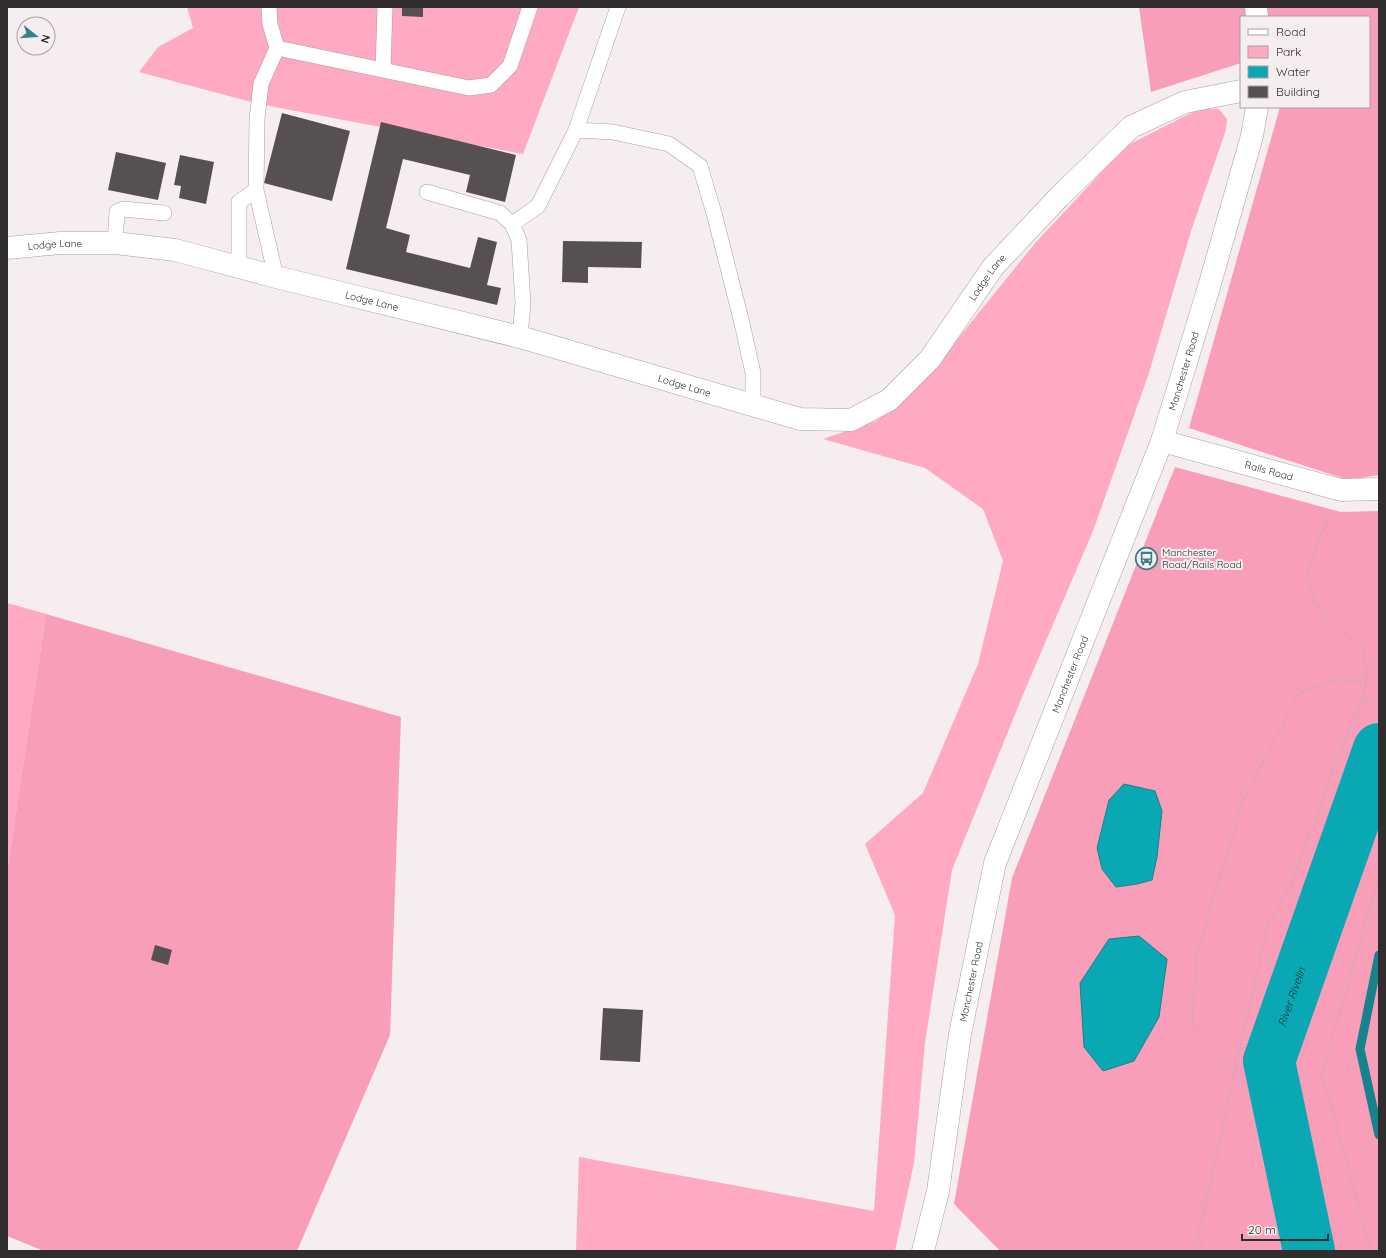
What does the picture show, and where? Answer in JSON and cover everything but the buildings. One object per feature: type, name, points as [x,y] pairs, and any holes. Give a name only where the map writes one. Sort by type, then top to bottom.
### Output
[{"type":"street","name":"Lodge Lane","points":[[7,248],[60,243],[115,243],[175,250],[276,277],[520,337],[800,419],[851,420],[889,400],[930,359],[993,267],[1059,197],[1131,127],[1186,102],[1240,92]]},
{"type":"street","name":"Manchester Road","points":[[923,1251],[938,1191],[960,1034],[995,863],[1162,440],[1209,287],[1252,136],[1257,108]]},
{"type":"street","name":"Rails Road","points":[[1162,440],[1341,490],[1379,490]]},
{"type":"lane","points":[[269,7],[270,24],[277,48],[261,84],[257,119],[256,190],[276,277]]},
{"type":"lane","points":[[383,70],[385,7]]},
{"type":"lane","points":[[277,48],[469,88],[491,85],[510,66],[530,7]]},
{"type":"lane","points":[[512,224],[538,206],[576,130],[618,7]]},
{"type":"lane","points":[[576,130],[614,132],[669,144],[700,166],[714,213],[741,319],[753,373],[753,404]]},
{"type":"lane","points":[[239,267],[239,202],[256,190]]},
{"type":"lane","points":[[427,192],[500,213],[512,224],[519,240],[523,303],[520,337]]},
{"type":"lane","points":[[115,243],[117,212],[123,209],[164,213]]},
{"type":"path","points":[[1202,1251],[1198,1237],[1267,928],[1291,884],[1350,728],[1362,701],[1367,680],[1364,648],[1331,622],[1314,601],[1308,572],[1320,538],[1341,490]]},
{"type":"path","points":[[1235,1072],[1192,1025],[1197,952],[1244,799],[1298,694],[1331,680],[1367,680]]},
{"type":"path","points":[[1362,701],[1379,702]]},
{"type":"path","points":[[1371,1251],[1322,1073],[1379,877]]},
{"type":"green space","points":[[187,7],[579,7],[523,154],[259,104],[139,72],[158,47],[193,28]]},
{"type":"green space","points":[[1201,108],[1219,109],[1227,119],[1226,130],[1192,228],[1148,376],[1093,531],[1022,697],[952,870],[925,1043],[914,1163],[895,1251],[576,1251],[579,1157],[874,1211],[895,915],[865,844],[923,793],[978,664],[1003,561],[983,509],[925,468],[823,439],[876,421],[939,362],[1036,242],[1126,146]]},
{"type":"green space","points":[[7,603],[46,614],[7,872]]},
{"type":"shaded area","points":[[1139,7],[1379,7],[1379,475],[1348,480],[1189,428],[1280,108],[1370,108],[1370,16],[1240,16],[1240,63],[1151,92]]},
{"type":"shaded area","points":[[1175,467],[1341,512],[1379,511],[1379,1251],[1000,1251],[954,1204],[1012,878]]},
{"type":"shaded area","points":[[46,614],[401,717],[390,1035],[297,1251],[44,1251],[7,1236],[7,872]]},
{"type":"water","points":[[1124,784],[1155,791],[1162,811],[1157,857],[1152,880],[1116,887],[1102,869],[1097,848],[1109,800]]},
{"type":"water","points":[[1139,936],[1167,959],[1159,1017],[1134,1061],[1103,1071],[1084,1047],[1080,983],[1109,939]]},
{"type":"waterway","name":"River Rivelin","points":[[1309,1251],[1269,1061],[1379,749]]},
{"type":"waterway","points":[[1368,778],[1379,783]]},
{"type":"waterway","points":[[1379,955],[1360,1049],[1379,1135]]},
{"type":"place","name":"Manchester Road/Rails Road","points":[[1147,558]]}]
